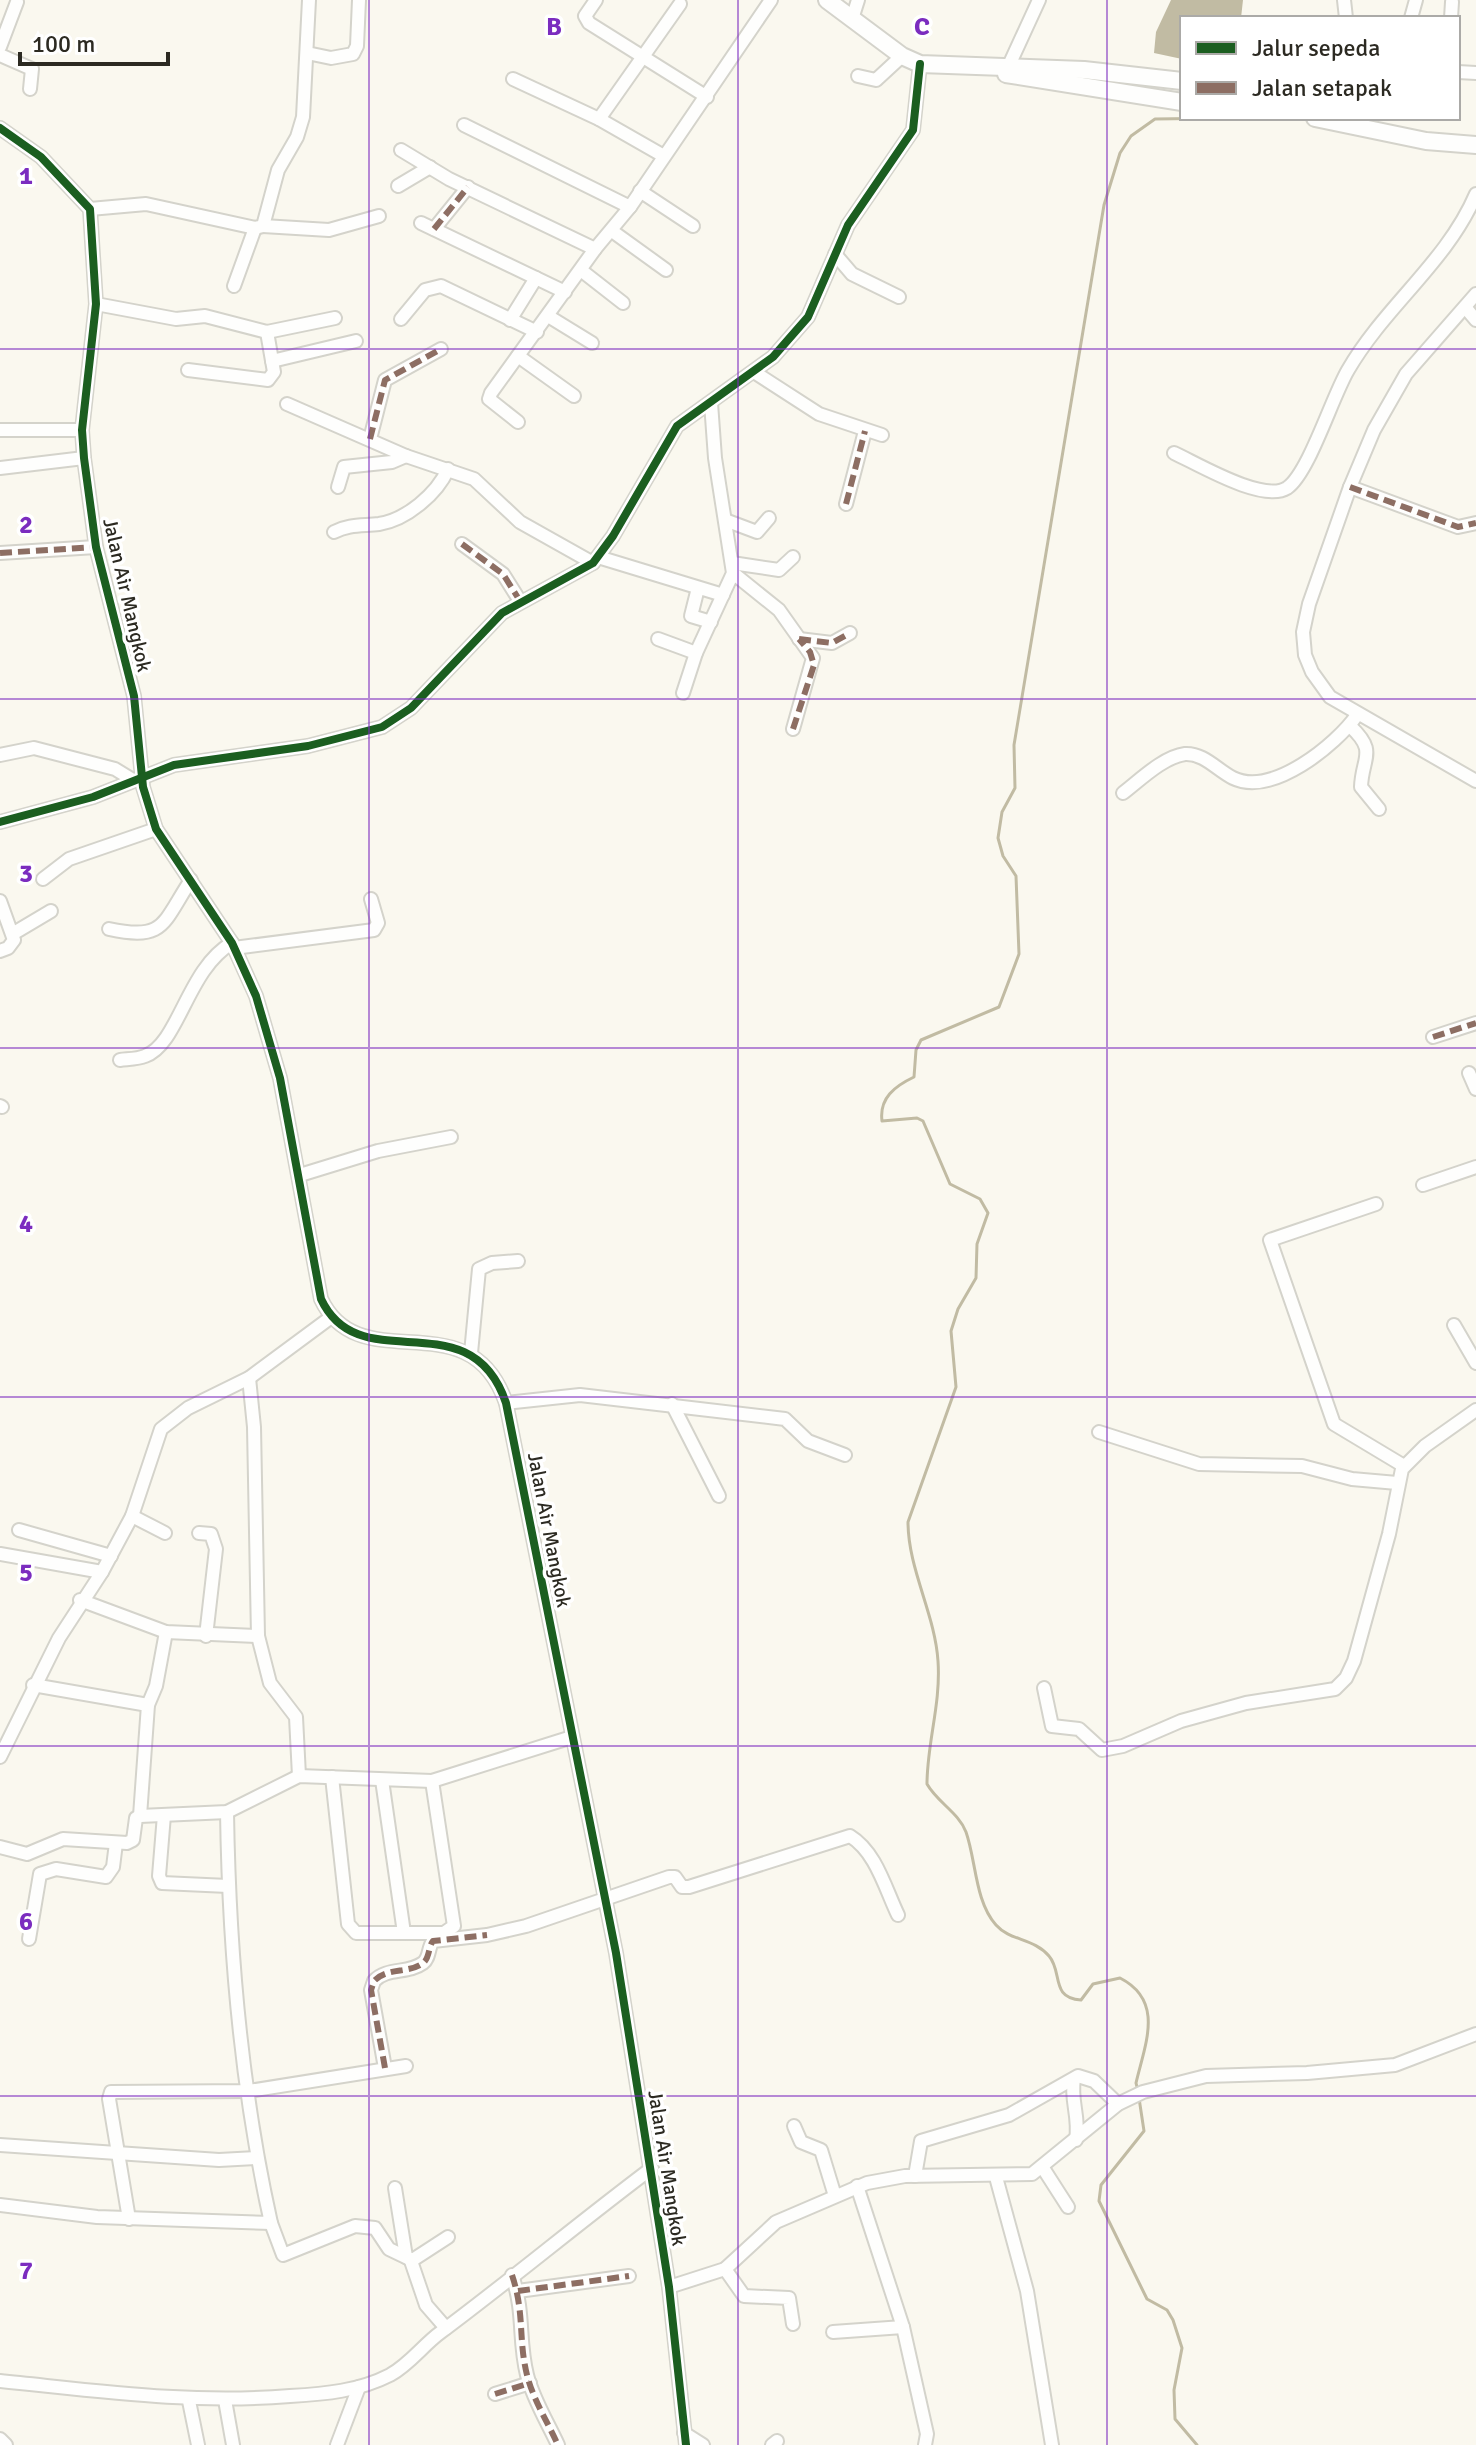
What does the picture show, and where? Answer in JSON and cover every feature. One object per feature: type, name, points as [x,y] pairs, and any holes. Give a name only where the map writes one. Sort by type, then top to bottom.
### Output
[{"type":"main road","points":[[827,0],[902,56],[920,64],[1180,81]]},
{"type":"main road","points":[[1001,70],[1180,102]]},
{"type":"main road","points":[[1325,120],[1414,138],[1476,145]]},
{"type":"main road","points":[[1374,120],[1414,138]]},
{"type":"street","points":[[234,286],[259,227],[278,170],[297,137],[303,117],[309,0]]},
{"type":"street","points":[[307,53],[331,58],[353,54],[357,46],[359,0]]},
{"type":"street","points":[[596,0],[585,16],[589,23],[707,97]]},
{"type":"street","points":[[518,422],[489,399],[595,249],[630,207],[662,155],[707,97],[771,0]]},
{"type":"street","points":[[852,19],[858,0]]},
{"type":"street","points":[[1001,70],[1039,0]]},
{"type":"street","points":[[1,41],[17,2]]},
{"type":"street","points":[[1451,16],[1452,2]]},
{"type":"street","points":[[599,119],[641,55],[680,4]]},
{"type":"street","points":[[0,55],[32,69],[30,89]]},
{"type":"street","points":[[858,76],[876,80],[902,56]]},
{"type":"street","points":[[0,822],[93,797],[174,765],[308,746],[382,727],[411,708],[489,625],[520,601],[595,560],[677,426],[773,357],[808,317],[848,225],[913,130],[920,64]]},
{"type":"street","points":[[513,79],[599,119],[662,155]]},
{"type":"street","points":[[464,125],[630,207]]},
{"type":"street","points":[[0,128],[41,157],[90,209],[146,204],[259,227],[329,230],[379,216]]},
{"type":"street","points":[[401,150],[468,187],[595,249]]},
{"type":"street","points":[[398,186],[430,167]]},
{"type":"street","points":[[434,229],[468,187]]},
{"type":"street","points":[[640,191],[693,226]]},
{"type":"street","points":[[1174,453],[1255,490],[1273,492],[1287,488],[1302,469],[1339,385],[1357,354],[1446,248],[1464,221],[1476,194]]},
{"type":"street","name":"Jalan Air Mangkok","points":[[90,209],[96,304],[82,430],[84,458],[96,547],[127,657],[137,778],[156,829],[233,945],[256,996],[280,1078],[321,1299],[330,1318]]},
{"type":"street","points":[[421,223],[565,292]]},
{"type":"street","points":[[612,231],[666,270]]},
{"type":"street","points":[[835,254],[852,274],[899,297]]},
{"type":"street","points":[[582,271],[623,303]]},
{"type":"street","points":[[510,320],[536,278]]},
{"type":"street","points":[[401,319],[425,290],[441,286],[537,332]]},
{"type":"street","points":[[1379,809],[1361,787],[1368,757],[1367,746],[1353,720],[1321,688],[1305,655],[1303,632],[1309,604],[1350,487],[1374,430],[1406,374],[1476,294]]},
{"type":"street","points":[[96,304],[176,319],[205,316],[267,332],[335,318]]},
{"type":"street","points":[[1465,307],[1476,320]]},
{"type":"street","points":[[548,316],[592,343]]},
{"type":"street","points":[[188,370],[268,380],[274,372],[267,332]]},
{"type":"street","points":[[272,361],[356,341]]},
{"type":"street","points":[[370,439],[385,380],[441,349]]},
{"type":"street","points":[[518,356],[574,396]]},
{"type":"street","points":[[754,372],[788,392],[802,405],[882,435]]},
{"type":"street","points":[[683,693],[696,653],[732,568],[711,403]]},
{"type":"street","points":[[287,404],[406,456],[474,479],[520,522],[595,560],[723,595]]},
{"type":"street","points":[[0,430],[82,430]]},
{"type":"street","points":[[846,504],[865,431]]},
{"type":"street","points":[[338,487],[344,467],[392,462],[406,456]]},
{"type":"street","points":[[0,468],[84,458]]},
{"type":"street","points":[[334,532],[352,526],[390,522],[430,495],[448,469]]},
{"type":"street","points":[[1350,487],[1458,527],[1476,523]]},
{"type":"street","points":[[725,520],[757,532],[769,518]]},
{"type":"street","points":[[462,544],[503,574],[520,601]]},
{"type":"street","points":[[0,553],[96,547]]},
{"type":"street","points":[[732,568],[779,570],[793,557]]},
{"type":"street","points":[[732,568],[779,610],[813,658],[814,665],[793,729]]},
{"type":"street","points":[[698,588],[691,616],[711,622]]},
{"type":"street","points":[[799,639],[832,643],[850,633]]},
{"type":"street","points":[[658,639],[696,653]]},
{"type":"street","points":[[1353,720],[1476,781]]},
{"type":"street","points":[[1123,793],[1163,764],[1187,754],[1196,754],[1234,779],[1258,782],[1290,773],[1353,720]]},
{"type":"street","points":[[0,755],[34,748],[115,769],[137,778]]},
{"type":"street","points":[[43,879],[69,859],[156,829]]},
{"type":"street","points":[[109,929],[141,935],[154,932],[191,880]]},
{"type":"street","points":[[120,1060],[145,1056],[164,1042],[196,979],[212,957],[233,945],[374,930],[378,923],[371,899]]},
{"type":"street","points":[[0,901],[14,933],[12,945],[0,951]]},
{"type":"street","points":[[14,933],[51,911]]},
{"type":"street","points":[[1433,1037],[1476,1023]]},
{"type":"street","points":[[1469,1073],[1476,1089]]},
{"type":"street","points":[[300,1175],[378,1151],[451,1137]]},
{"type":"street","points":[[1423,1185],[1476,1167]]},
{"type":"street","points":[[1376,1204],[1270,1240],[1334,1424],[1404,1466]]},
{"type":"street","points":[[0,1757],[33,1685],[80,1600],[102,1572],[132,1516],[156,1438],[167,1422],[249,1378],[330,1318],[358,1336],[471,1353],[479,1269],[492,1263],[518,1261]]},
{"type":"street","points":[[1454,1325],[1476,1363]]},
{"type":"street","name":"Jalan Air Mangkok","points":[[471,1353],[498,1379],[506,1403],[604,1897],[652,2168],[669,2287],[685,2439]]},
{"type":"street","points":[[249,1378],[254,1427],[258,1636],[270,1683],[296,1717],[299,1776]]},
{"type":"street","points":[[506,1403],[580,1395],[789,1419],[808,1441],[845,1455]]},
{"type":"street","points":[[672,1404],[719,1496]]},
{"type":"street","points":[[1044,1688],[1052,1726],[1079,1729],[1102,1750],[1113,1750],[1181,1721],[1246,1703],[1335,1689],[1346,1678],[1354,1661],[1389,1534],[1397,1483],[1404,1466],[1425,1446],[1476,1410]]},
{"type":"street","points":[[1099,1432],[1199,1464],[1302,1466],[1352,1479],[1397,1483]]},
{"type":"street","points":[[132,1516],[165,1533]]},
{"type":"street","points":[[19,1530],[111,1556]]},
{"type":"street","points":[[199,1533],[211,1534],[216,1549],[206,1636]]},
{"type":"street","points":[[0,1554],[102,1572]]},
{"type":"street","points":[[80,1600],[166,1632],[258,1636]]},
{"type":"street","points":[[140,1816],[148,1705],[156,1686],[166,1632]]},
{"type":"street","points":[[33,1685],[148,1705]]},
{"type":"street","points":[[0,1847],[27,1854],[63,1839],[116,1843],[133,1840],[136,1818],[140,1816],[227,1812],[299,1776],[432,1781],[572,1737]]},
{"type":"street","points":[[332,1777],[349,1929],[356,1933],[444,1933],[454,1926],[432,1781]]},
{"type":"street","points":[[382,1780],[404,1933]]},
{"type":"street","points":[[227,1812],[234,1973],[257,2158],[271,2223],[283,2255],[360,2225],[375,2228],[389,2249],[409,2258]]},
{"type":"street","points":[[164,1815],[159,1876],[162,1883],[228,1886]]},
{"type":"street","points":[[385,2068],[371,1990],[378,1976],[426,1961],[433,1941],[526,1926],[672,1876],[682,1887],[689,1887],[850,1836],[871,1856],[898,1915]]},
{"type":"street","points":[[29,1939],[40,1874],[56,1869],[106,1877],[113,1867],[116,1843]]},
{"type":"street","points":[[669,2287],[725,2269],[776,2222],[857,2186],[884,2178],[1032,2174],[1123,2101],[1143,2092],[1206,2076],[1307,2073],[1395,2065],[1476,2034]]},
{"type":"street","points":[[129,2219],[117,2154],[111,2092],[249,2091],[406,2066]]},
{"type":"street","points":[[915,2176],[921,2141],[1009,2115],[1074,2079],[1084,2076],[1123,2101]]},
{"type":"street","points":[[1074,2079],[1072,2095],[1079,2119],[1076,2140]]},
{"type":"street","points":[[794,2126],[801,2142],[821,2150],[835,2196]]},
{"type":"street","points":[[0,2145],[219,2160],[257,2158]]},
{"type":"street","points":[[0,2381],[189,2401],[325,2394],[359,2387],[404,2366],[446,2328],[483,2303],[512,2275],[652,2168]]},
{"type":"street","points":[[1043,2168],[1068,2207]]},
{"type":"street","points":[[996,2177],[1027,2291],[1052,2445]]},
{"type":"street","points":[[857,2186],[903,2327],[927,2434],[925,2445]]},
{"type":"street","points":[[395,2188],[409,2258],[426,2305],[446,2328]]},
{"type":"street","points":[[0,2205],[129,2219],[271,2223]]},
{"type":"street","points":[[409,2258],[448,2237]]},
{"type":"street","points":[[725,2269],[744,2296],[789,2298],[793,2324]]},
{"type":"street","points":[[512,2275],[524,2324],[521,2342],[530,2383],[558,2445]]},
{"type":"street","points":[[518,2291],[629,2276]]},
{"type":"street","points":[[833,2332],[903,2327]]},
{"type":"street","points":[[495,2394],[530,2383]]},
{"type":"street","points":[[337,2445],[359,2387]]},
{"type":"street","points":[[225,2400],[233,2445]]},
{"type":"street","points":[[189,2401],[198,2445]]},
{"type":"street","points":[[0,2439],[6,2445]]},
{"type":"street","points":[[685,2439],[703,2445]]},
{"type":"shaded area","points":[[1171,0],[1243,0],[1241,16],[1180,16],[1180,59],[1154,53],[1156,32]]},
{"type":"waterway","points":[[1138,2091],[1136,2083],[1148,2024],[1143,1999],[1120,1978],[1093,1984],[1081,2000],[1065,1995],[1049,1956],[1036,1946],[1008,1934],[989,1916],[963,1825],[927,1784],[938,1693],[938,1661],[932,1626],[912,1557],[908,1522],[956,1387],[951,1331],[958,1309],[976,1278],[977,1244],[988,1213],[980,1199],[950,1184],[923,1121],[917,1118],[882,1121],[882,1113],[890,1094],[914,1077],[916,1050],[921,1040],[999,1007],[1019,954],[1016,876],[1003,856],[998,838],[1002,812],[1015,788],[1014,745],[1104,205],[1120,153],[1131,136],[1155,119],[1180,119]]},
{"type":"waterway","points":[[1139,2098],[1144,2131],[1101,2185],[1099,2201],[1147,2299],[1167,2310],[1173,2320],[1182,2348],[1174,2390],[1175,2419],[1197,2445]]},
{"type":"marked path","points":[[434,229],[468,187]]},
{"type":"marked path","points":[[370,439],[385,380],[441,349]]},
{"type":"marked path","points":[[846,504],[865,431]]},
{"type":"marked path","points":[[1350,487],[1458,527],[1476,523]]},
{"type":"marked path","points":[[462,544],[503,574],[520,601]]},
{"type":"marked path","points":[[0,553],[96,547]]},
{"type":"marked path","points":[[799,639],[832,643],[850,633]]},
{"type":"marked path","points":[[793,729],[814,665],[810,652],[799,639]]},
{"type":"marked path","points":[[1433,1037],[1476,1023]]},
{"type":"marked path","points":[[385,2068],[371,1990],[374,1981],[385,1974],[423,1963],[433,1941],[487,1935]]},
{"type":"marked path","points":[[512,2275],[519,2302],[527,2375],[558,2445]]},
{"type":"marked path","points":[[518,2291],[629,2276]]},
{"type":"marked path","points":[[495,2394],[530,2383]]},
{"type":"cycle path","points":[[0,822],[93,797],[174,765],[308,746],[382,727],[411,708],[502,613],[593,563],[613,536],[677,426],[773,357],[808,317],[848,225],[913,130],[920,64]]},
{"type":"cycle path","points":[[0,128],[41,157],[90,209],[96,304],[82,430],[84,458],[96,547],[134,696],[143,787],[156,829],[232,943],[256,996],[280,1078],[321,1299],[339,1323],[361,1335],[442,1345],[467,1354],[489,1372],[506,1403],[616,1953],[669,2287],[686,2445]]}]
